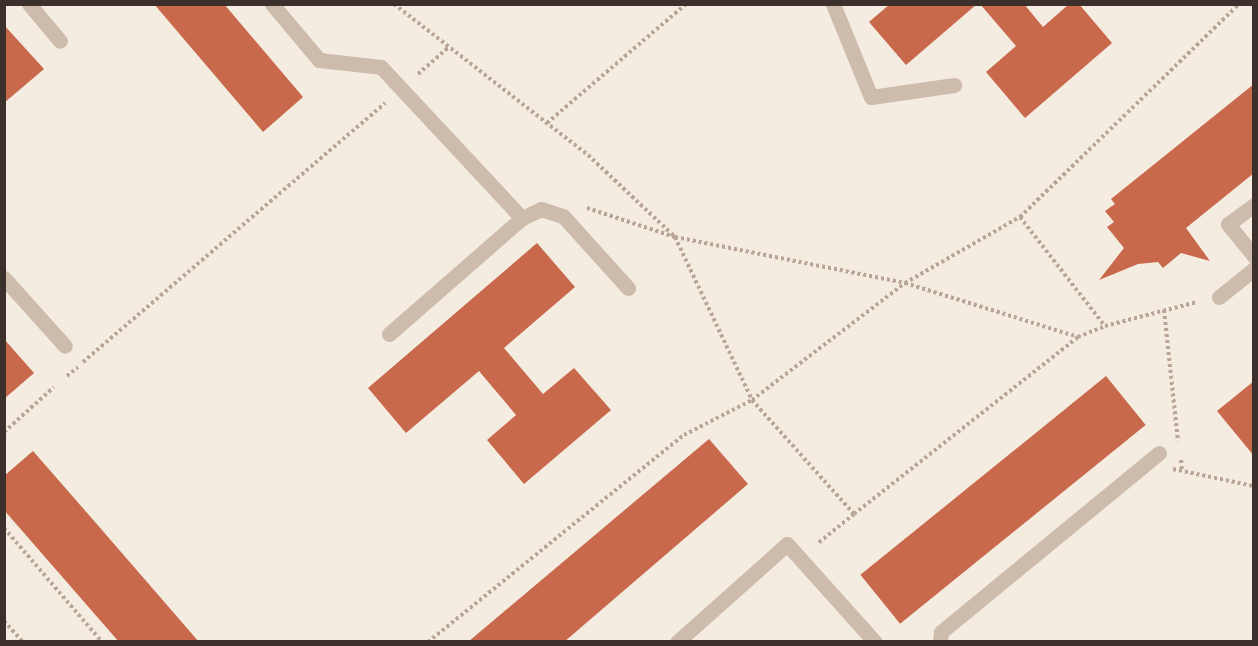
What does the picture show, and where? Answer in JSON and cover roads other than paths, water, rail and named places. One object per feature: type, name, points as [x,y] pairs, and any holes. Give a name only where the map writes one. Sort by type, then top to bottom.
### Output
[{"type":"lane","points":[[29,4],[60,41]]},
{"type":"lane","points":[[272,4],[320,60],[381,67],[522,218]]},
{"type":"lane","points":[[833,4],[871,97],[954,85]]},
{"type":"lane","points":[[1254,204],[1228,224],[1254,256]]},
{"type":"lane","points":[[389,334],[522,218],[541,209],[563,216],[628,288]]},
{"type":"lane","points":[[1218,297],[1254,269]]},
{"type":"lane","points":[[4,278],[64,346]]},
{"type":"lane","points":[[940,642],[941,632],[1159,453]]},
{"type":"lane","points":[[677,642],[787,544],[875,642]]}]
